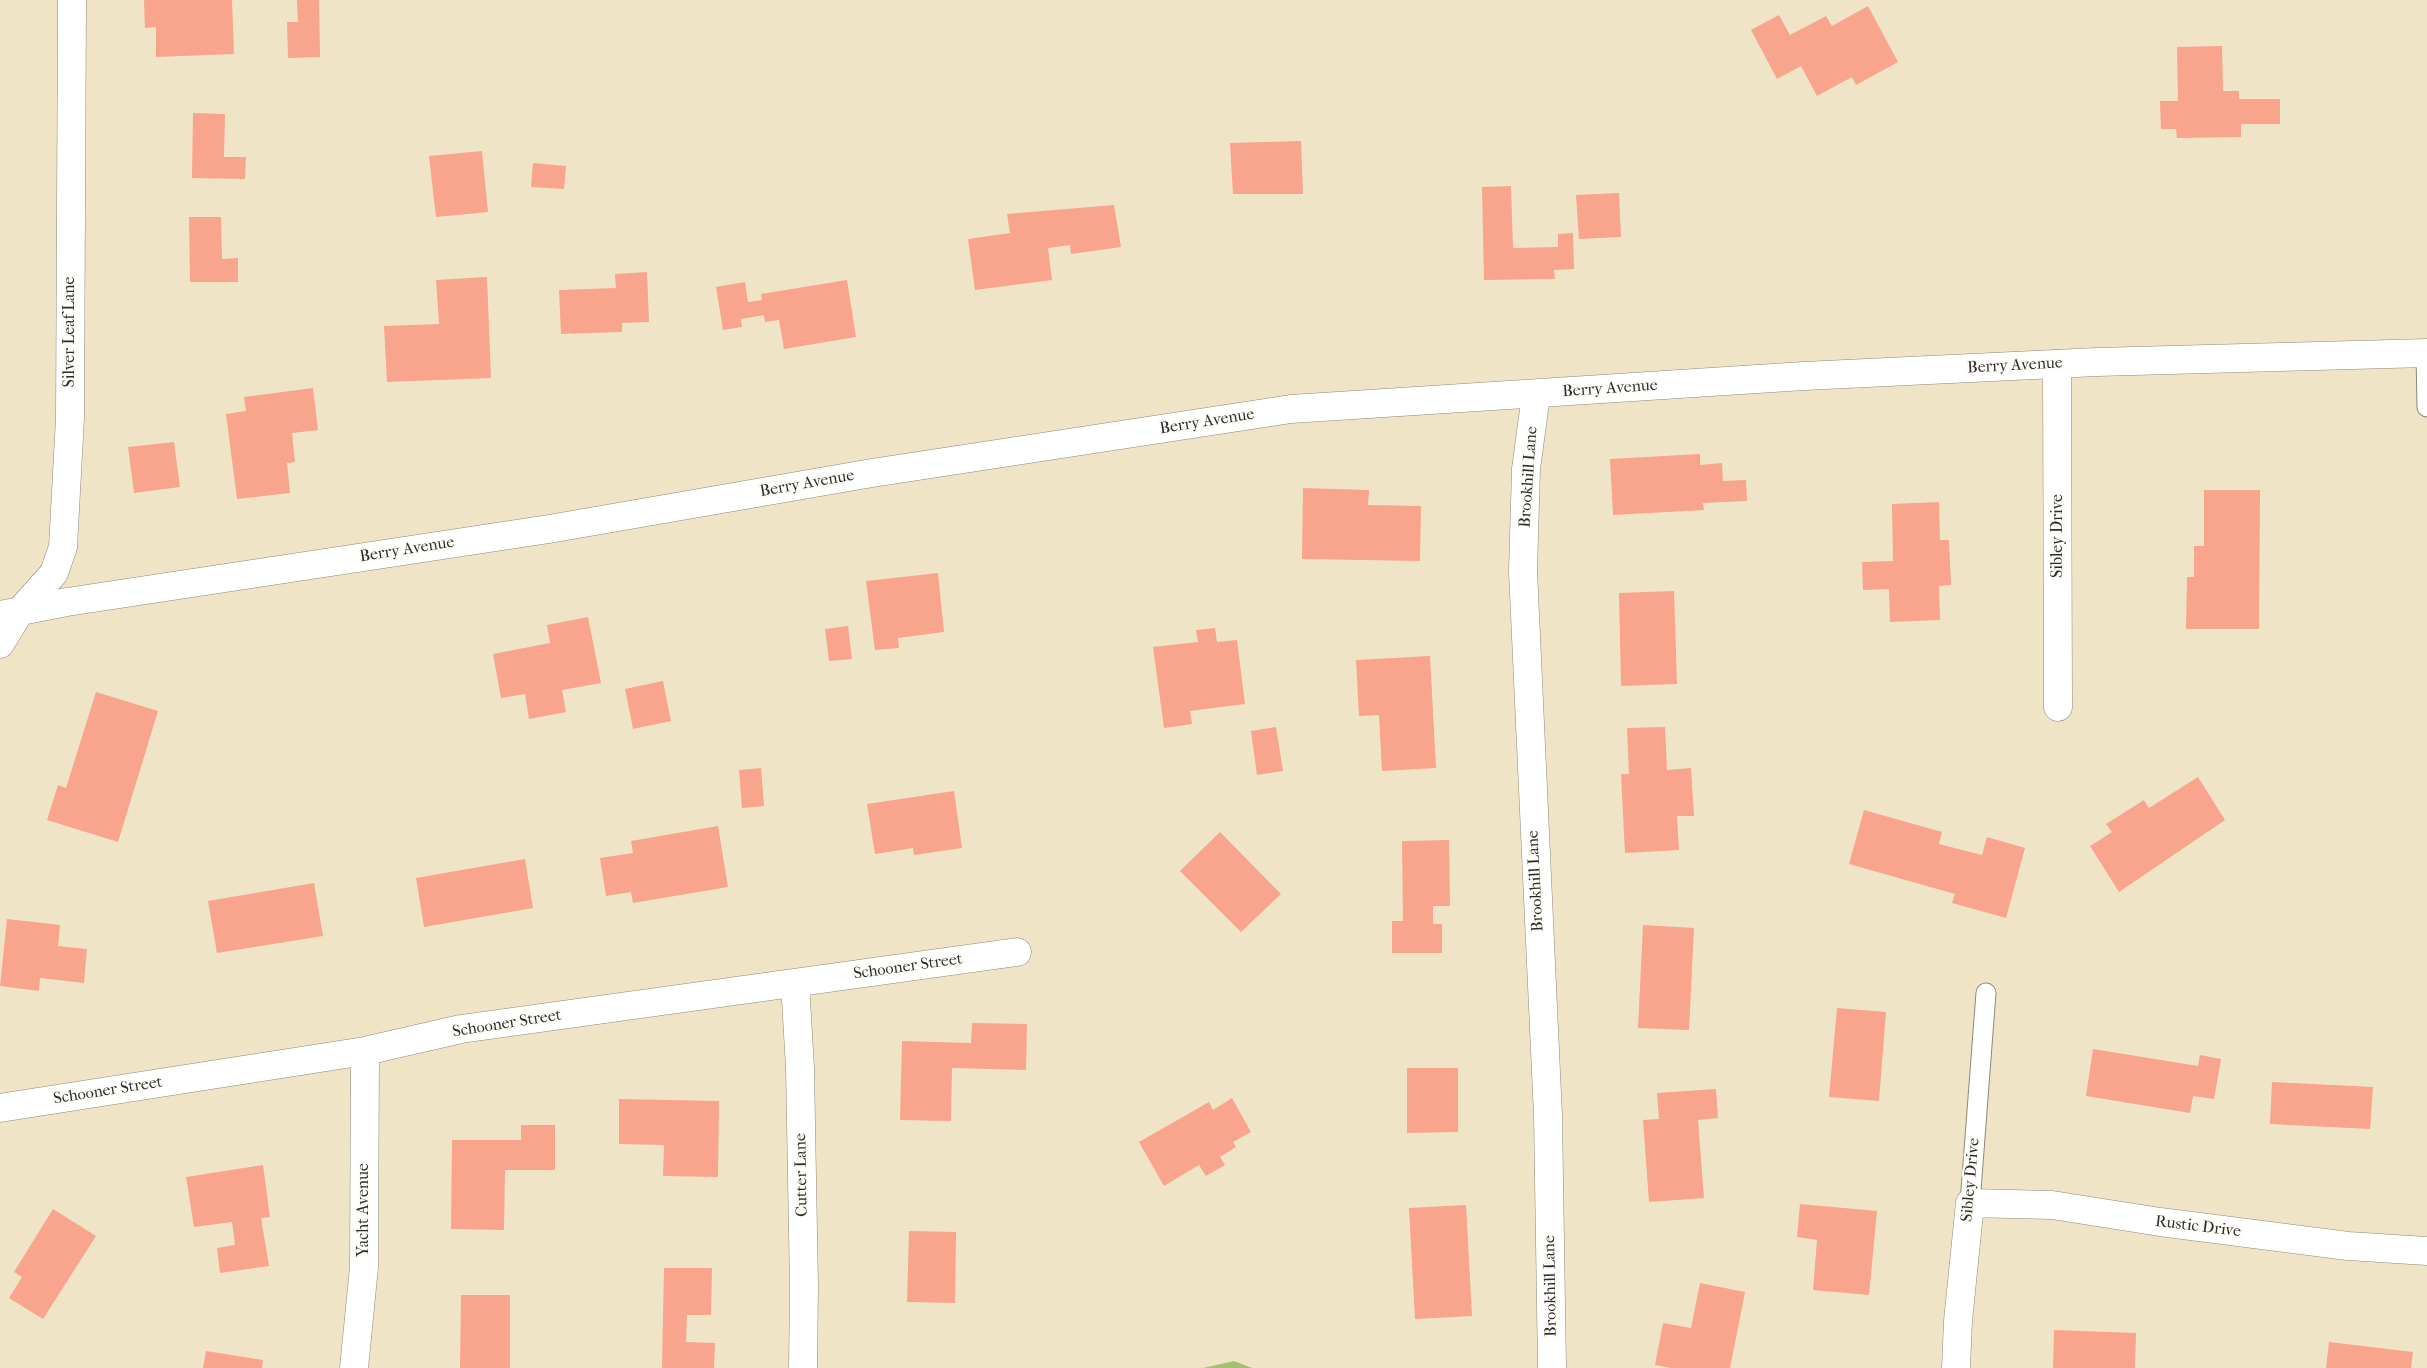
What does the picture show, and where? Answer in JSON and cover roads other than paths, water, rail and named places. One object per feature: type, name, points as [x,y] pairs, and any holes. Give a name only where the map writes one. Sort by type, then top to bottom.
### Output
[{"type":"street","name":"Silver Leaf Lane","points":[[0,644],[10,613],[54,574],[63,547],[70,418],[72,0]]},
{"type":"street","name":"Berry Avenue","points":[[10,613],[67,602],[549,529],[872,473],[1291,409],[1536,395],[1804,376],[2057,364],[2426,353]]},
{"type":"street","name":"Sibley Drive","points":[[2057,364],[2058,707]]},
{"type":"street","name":"Brookhill Lane","points":[[1536,395],[1526,469],[1523,571],[1548,1116],[1552,1368]]},
{"type":"street","name":"Schooner Street","points":[[0,1108],[365,1051],[462,1029],[1017,952]]},
{"type":"street","name":"Cutter Lane","points":[[795,982],[800,1068],[804,1287],[803,1368]]},
{"type":"street","name":"Yacht Avenue","points":[[354,1368],[364,1267],[365,1051]]},
{"type":"street","name":"Sibley Drive","points":[[1956,1368],[1958,1321],[1970,1202]]},
{"type":"street","name":"Rustic Drive","points":[[1970,1202],[2052,1205],[2160,1222],[2348,1246],[2427,1252]]},
{"type":"lane","points":[[2426,353],[2427,407]]},
{"type":"lane","name":"Sibley Drive","points":[[1970,1202],[1986,992]]}]
